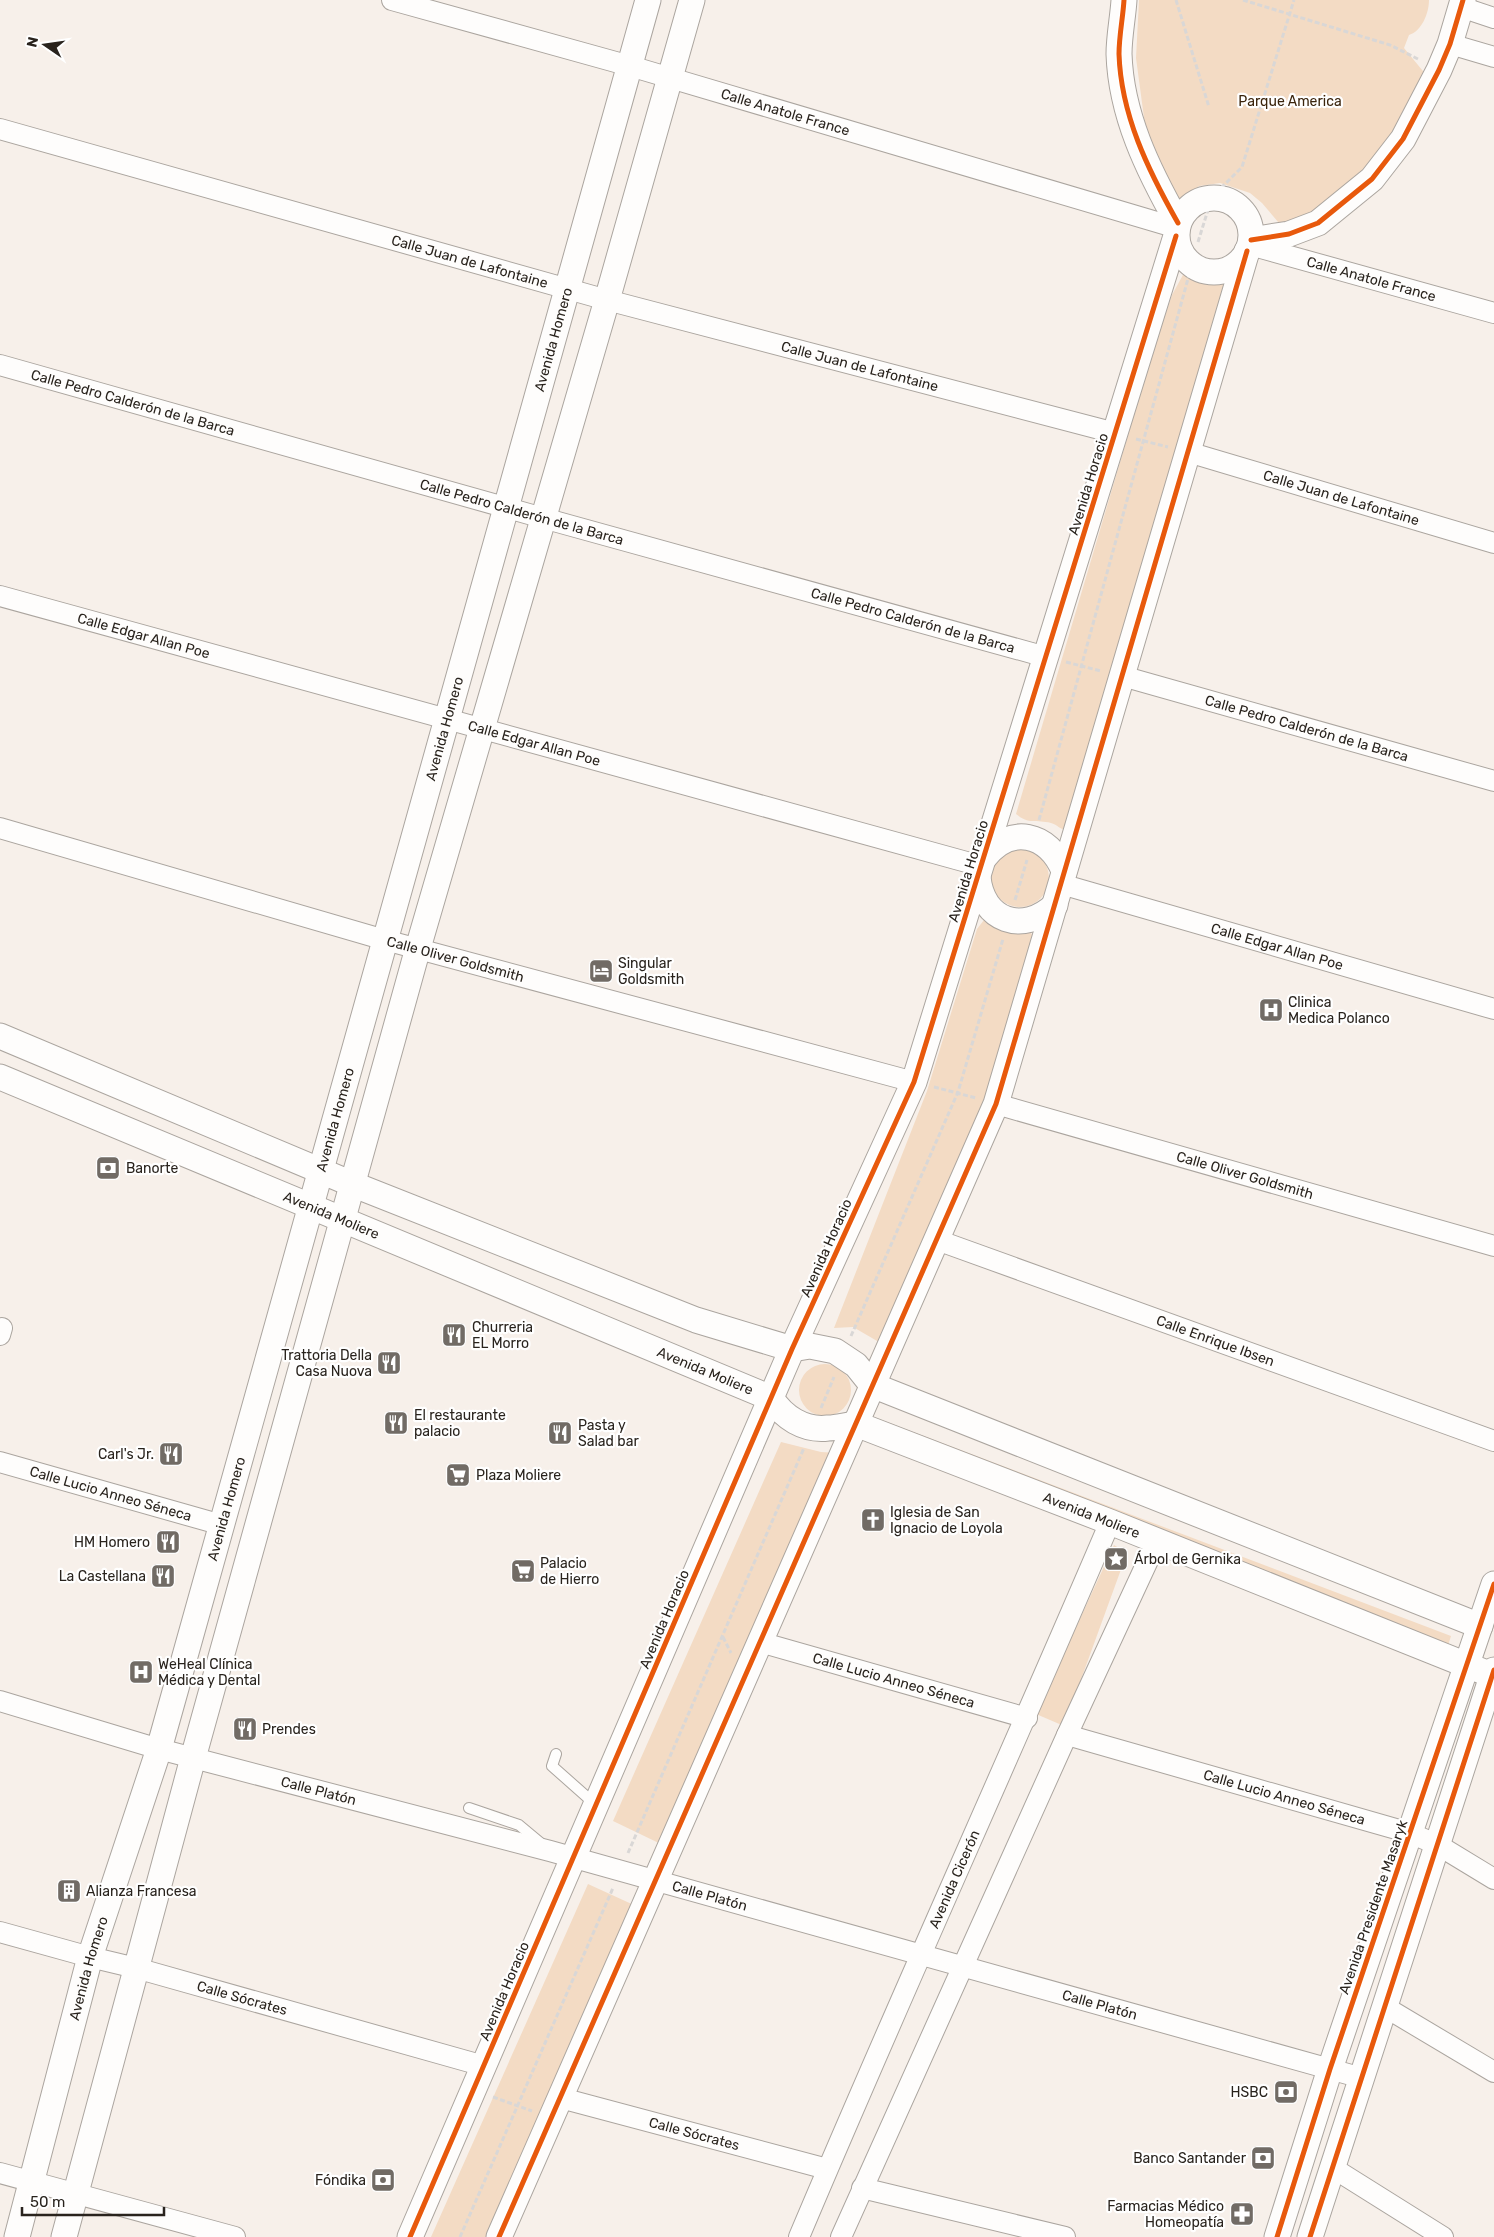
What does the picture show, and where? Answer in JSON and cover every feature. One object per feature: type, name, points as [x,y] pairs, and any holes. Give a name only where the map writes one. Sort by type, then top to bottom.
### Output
[{"type":"street","name":"Calle Anatole France","points":[[392,0],[630,66],[1177,229]]},
{"type":"street","name":"Avenida Homero","points":[[17,2237],[33,2182],[90,1957],[159,1749],[648,0]]},
{"type":"street","points":[[64,2237],[193,1758],[418,948],[480,728],[607,300],[692,0]]},
{"type":"street","points":[[1124,0],[1119,54],[1126,100],[1137,142],[1177,229],[1180,253],[1191,265],[1201,271],[1212,273],[1233,268],[1249,246],[1318,223],[1372,179],[1403,139],[1439,70],[1450,44],[1462,4],[1494,18]]},
{"type":"street","points":[[1450,44],[1494,57]]},
{"type":"street","name":"Calle Juan de Lafontaine","points":[[0,129],[607,300],[1115,433]]},
{"type":"street","points":[[500,2237],[996,1104],[1249,246],[1251,229],[1241,209],[1233,202],[1212,198],[1201,200],[1191,205],[1184,213],[1177,229]]},
{"type":"street","name":"Avenida Horacio","points":[[410,2237],[792,1349],[914,1082],[1177,229]]},
{"type":"street","name":"Calle Anatole France","points":[[1249,246],[1494,313]]},
{"type":"street","name":"Calle Pedro Calderón de la Barca","points":[[0,365],[1046,657]]},
{"type":"street","name":"Calle Juan de Lafontaine","points":[[1188,452],[1494,543]]},
{"type":"street","name":"Calle Edgar Allan Poe","points":[[0,596],[981,867]]},
{"type":"street","name":"Calle Pedro Calderón de la Barca","points":[[1122,676],[1494,781]]},
{"type":"street","name":"Calle Oliver Goldsmith","points":[[0,828],[386,940],[914,1082]]},
{"type":"street","points":[[1010,838],[1033,839],[1050,848],[1060,887],[1042,915],[1030,920],[1009,920],[989,907],[981,893],[981,867],[993,848],[1010,838]]},
{"type":"street","name":"Calle Edgar Allan Poe","points":[[1060,887],[1494,1009]]},
{"type":"street","points":[[0,1036],[352,1184],[696,1320],[792,1349],[819,1347],[843,1355],[856,1364],[872,1385],[1480,1626]]},
{"type":"street","name":"Avenida Moliere","points":[[0,1077],[771,1398],[776,1406],[790,1418],[813,1428],[827,1429],[856,1424],[1110,1522],[1493,1674]]},
{"type":"street","name":"Calle Oliver Goldsmith","points":[[996,1104],[1494,1246]]},
{"type":"street","name":"Calle Enrique Ibsen","points":[[937,1240],[1494,1442]]},
{"type":"street","name":"Calle Lucio Anneo Séneca","points":[[0,1462],[222,1525]]},
{"type":"street","name":"Avenida Cicerón","points":[[799,2237],[920,1956],[1027,1718],[1110,1522]]},
{"type":"street","points":[[841,2237],[1067,1734],[1157,1541]]},
{"type":"street","name":"Avenida Presidente Masaryk","points":[[1277,2237],[1330,2069],[1494,1584]]},
{"type":"street","name":"Calle Lucio Anneo Séneca","points":[[760,1642],[1027,1718]]},
{"type":"street","points":[[1310,2237],[1493,1674]]},
{"type":"street","name":"Calle Platón","points":[[0,1702],[159,1749],[550,1851],[920,1956],[962,1966],[1362,2078]]},
{"type":"street","name":"Calle Lucio Anneo Séneca","points":[[1067,1734],[1410,1833],[1438,1845],[1494,1879]]},
{"type":"street","name":"Calle Sócrates","points":[[0,1932],[136,1968],[484,2066]]},
{"type":"street","points":[[1385,2008],[1494,2072]]},
{"type":"street","name":"Calle Sócrates","points":[[556,2108],[827,2169]]},
{"type":"street","points":[[1333,2168],[1443,2237]]},
{"type":"street","points":[[0,2173],[235,2237]]},
{"type":"street","points":[[862,2188],[1065,2237]]},
{"type":"lane","points":[[556,1754],[552,1766],[596,1805]]},
{"type":"lane","points":[[469,1808],[519,1825],[550,1851]]},
{"type":"path","points":[[1176,0],[1209,107]]},
{"type":"path","points":[[1243,0],[1390,45],[1439,70]]},
{"type":"path","points":[[460,2237],[958,1092],[1082,666],[1191,265],[1212,198],[1242,167],[1294,0]]},
{"type":"path","points":[[1115,433],[1188,452]]},
{"type":"path","points":[[1046,657],[1122,676]]},
{"type":"path","points":[[914,1082],[958,1092],[996,1104]]},
{"type":"path","points":[[474,2090],[518,2106],[556,2108]]},
{"type":"green space","name":"Parque America","points":[[1139,0],[1429,0],[1424,21],[1418,30],[1409,35],[1404,48],[1427,76],[1393,137],[1342,195],[1304,218],[1279,223],[1262,203],[1250,193],[1220,183],[1199,186],[1180,201],[1147,140],[1136,58]]},
{"type":"green space","points":[[1184,273],[1205,284],[1225,280],[1234,287],[1070,831],[1061,829],[1051,823],[1029,821],[1016,814],[1155,344],[1172,295]]},
{"type":"green space","points":[[1014,849],[1026,849],[1041,857],[1049,872],[1049,884],[1041,899],[1026,907],[1014,907],[999,899],[991,884],[991,872],[999,857]]},
{"type":"green space","points":[[984,920],[1001,923],[1031,933],[1035,941],[993,1095],[884,1345],[853,1327],[834,1328],[927,1091],[977,929]]},
{"type":"green space","points":[[820,1364],[830,1364],[839,1368],[847,1376],[851,1390],[847,1404],[839,1412],[830,1416],[820,1416],[811,1412],[803,1404],[799,1395],[799,1385],[803,1376],[811,1368]]},
{"type":"green space","points":[[879,1419],[1451,1636],[1446,1652],[873,1433]]},
{"type":"green space","points":[[781,1442],[821,1452],[837,1453],[665,1846],[613,1821]]},
{"type":"green space","points":[[1114,1545],[1127,1553],[1064,1726],[1036,1714]]},
{"type":"green space","points":[[588,1884],[636,1906],[490,2237],[431,2237]]},
{"type":"cycle path","points":[[1124,0],[1119,54],[1125,99],[1138,142],[1156,183],[1178,223]]},
{"type":"cycle path","points":[[1251,240],[1289,234],[1318,223],[1372,179],[1403,139],[1439,70],[1450,44],[1463,0]]},
{"type":"cycle path","points":[[410,2237],[792,1349],[914,1082],[1176,236]]},
{"type":"cycle path","points":[[499,2237],[996,1104],[1247,251]]},
{"type":"cycle path","points":[[1277,2237],[1330,2069],[1494,1584]]},
{"type":"cycle path","points":[[1310,2237],[1494,1670]]},
{"type":"place","name":"Singular Goldsmith","points":[[601,971]]},
{"type":"place","name":"Clinica Medica Polanco","points":[[1271,1010]]},
{"type":"place","name":"Banorte","points":[[108,1168]]},
{"type":"place","name":"Churreria EL Morro","points":[[454,1335]]},
{"type":"place","name":"Trattoria Della Casa Nuova","points":[[389,1363]]},
{"type":"place","name":"El restaurante palacio","points":[[396,1423]]},
{"type":"place","name":"Pasta y Salad bar","points":[[560,1433]]},
{"type":"place","name":"Carl's Jr.","points":[[171,1454]]},
{"type":"place","name":"Plaza Moliere","points":[[458,1475]]},
{"type":"place","name":"Iglesia de San Ignacio de Loyola","points":[[873,1520]]},
{"type":"place","name":"HM Homero","points":[[168,1542]]},
{"type":"place","name":"Árbol de Gernika","points":[[1116,1559]]},
{"type":"place","name":"Palacio de Hierro","points":[[523,1571]]},
{"type":"place","name":"La Castellana","points":[[163,1576]]},
{"type":"place","name":"WeHeal Clínica Médica y Dental","points":[[141,1672]]},
{"type":"place","name":"Prendes","points":[[245,1729]]},
{"type":"place","name":"Alianza Francesa","points":[[69,1891]]},
{"type":"place","name":"HSBC","points":[[1286,2092]]},
{"type":"place","name":"Banco Santander","points":[[1263,2158]]},
{"type":"place","name":"Fóndika","points":[[383,2180]]},
{"type":"place","name":"Farmacias Médico Homeopatía","points":[[1242,2214]]}]
